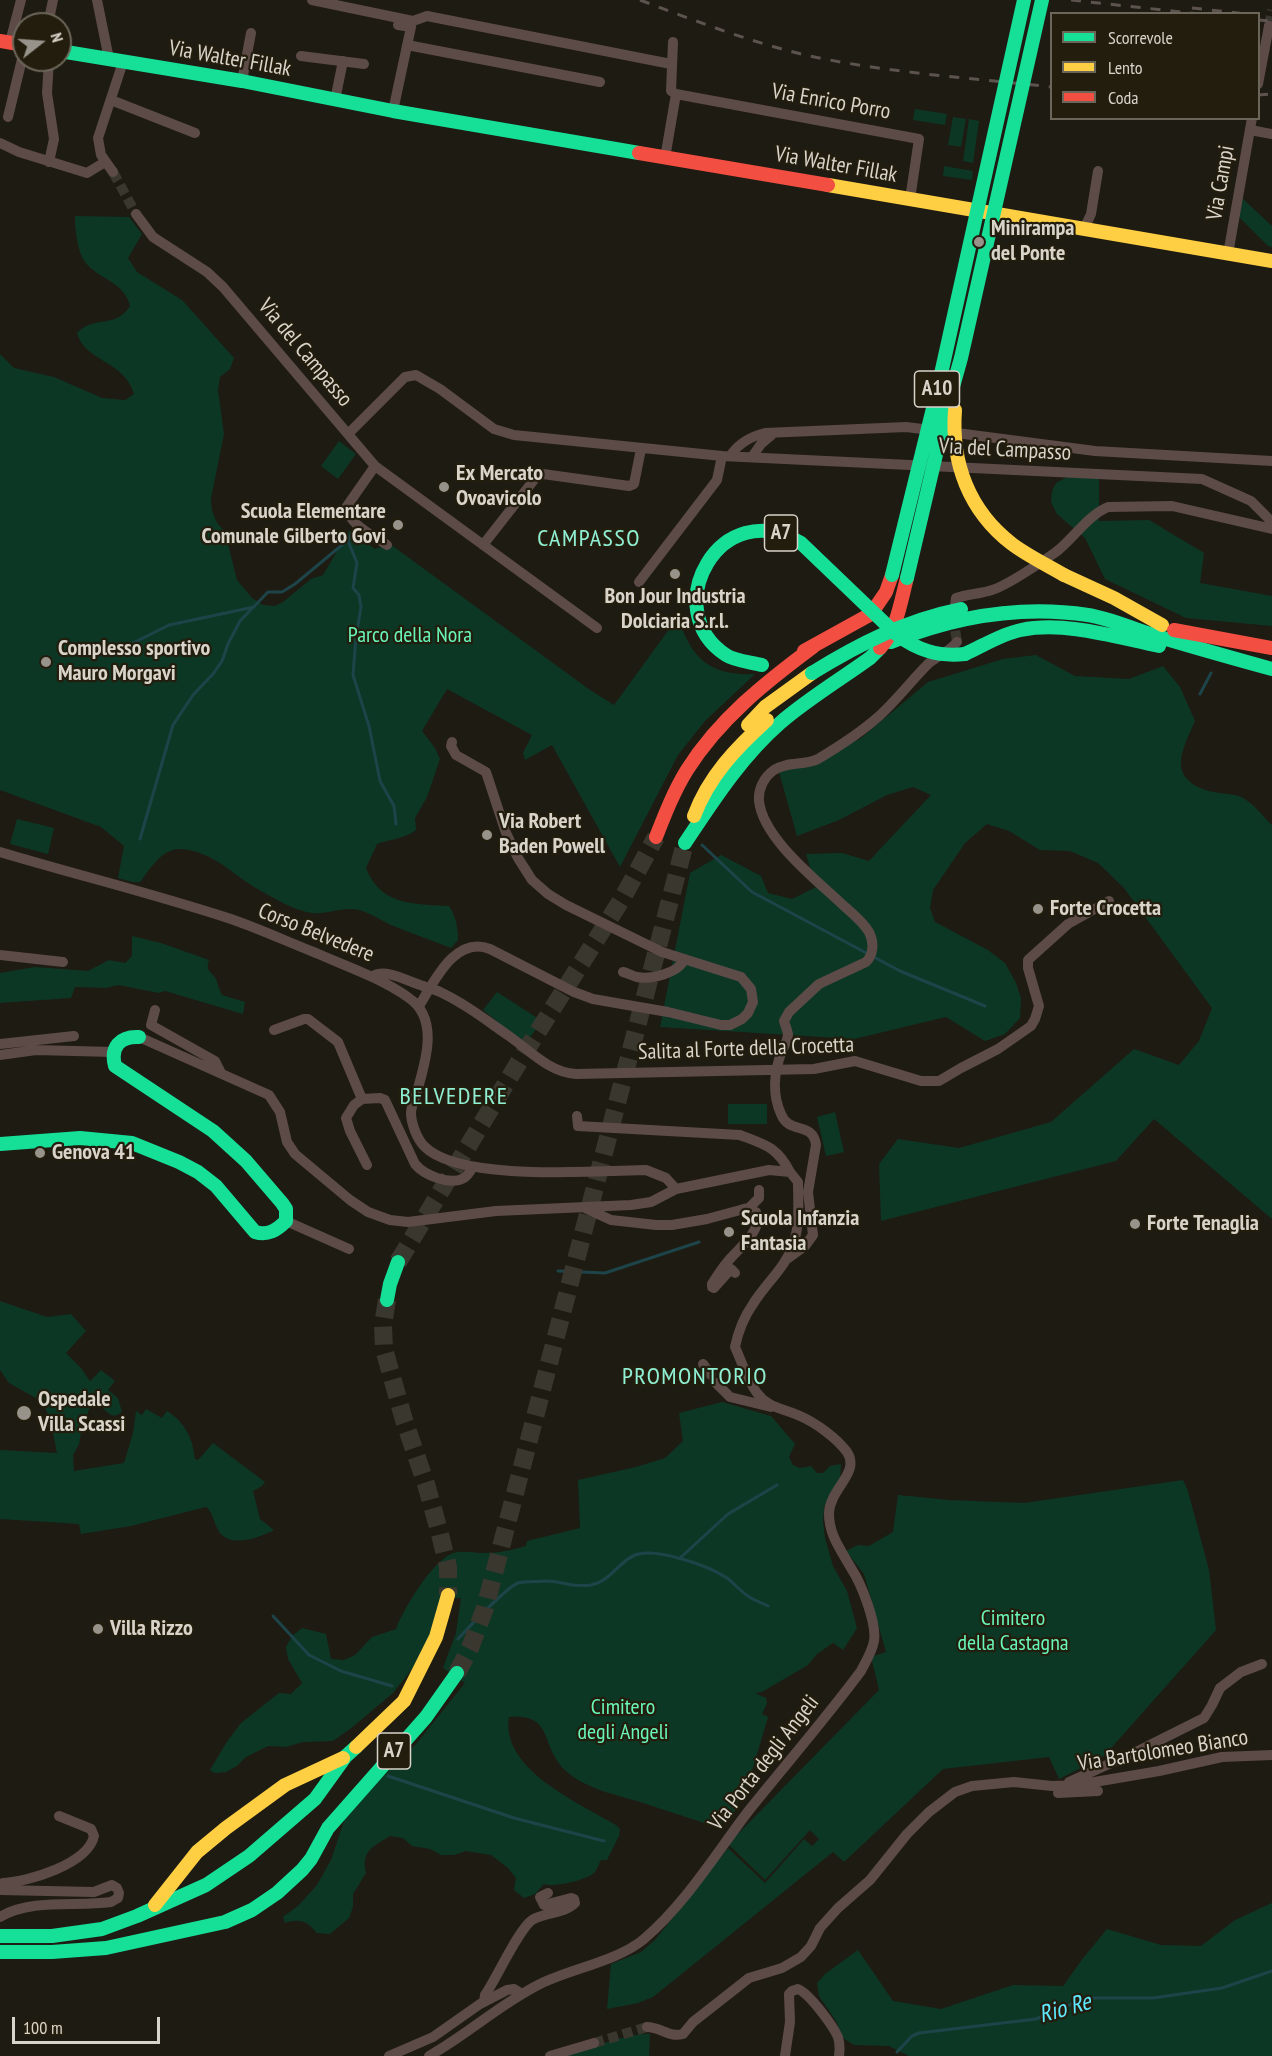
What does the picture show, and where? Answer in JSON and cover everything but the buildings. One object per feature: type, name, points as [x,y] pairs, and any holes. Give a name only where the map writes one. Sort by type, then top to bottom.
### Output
[{"type":"main road","name":"A10","points":[[813,647],[871,614],[886,592],[892,574],[937,392],[1024,0]]},
{"type":"main road","name":"A10","points":[[685,843],[718,793],[745,759],[780,723],[870,658],[886,642],[897,617],[961,358],[1042,0]]},
{"type":"main road","name":"Via Walter Fillak","points":[[72,53],[242,81],[393,111],[1272,261]]},
{"type":"main road","name":"A10","points":[[961,358],[953,431],[957,459],[970,495],[984,517],[1007,540],[1022,550],[1064,575],[1102,591],[1162,625]]},
{"type":"main road","name":"A7","points":[[813,647],[781,661],[762,665],[736,660],[720,651],[703,630],[695,605],[698,578],[711,555],[732,538],[757,531],[782,534],[805,546],[896,634],[911,645],[937,654],[961,648],[978,650],[1007,633],[1034,628],[1051,628],[1235,659]]},
{"type":"main road","points":[[813,647],[754,692],[716,730],[698,754],[674,794],[656,837],[687,800],[714,761],[765,708],[840,656],[898,627],[993,604],[1063,603],[1117,612],[1174,630],[1272,648]]},
{"type":"main road","name":"A7","points":[[685,843],[699,800],[722,765],[771,716],[809,689],[871,651],[928,628],[971,618],[1010,614],[1060,613],[1115,621],[1272,669]]},
{"type":"main road","points":[[0,1144],[80,1138],[132,1143],[198,1172],[216,1186],[255,1232],[269,1233],[286,1221],[286,1209],[246,1161],[213,1131],[118,1069],[113,1062],[114,1046],[120,1039],[130,1036],[140,1037]]},
{"type":"main road","points":[[387,1300],[398,1262]]},
{"type":"main road","name":"A7","points":[[0,1936],[52,1936],[102,1929],[206,1885],[249,1856],[315,1799],[346,1756],[404,1701],[436,1637],[448,1595]]},
{"type":"main road","name":"A7","points":[[0,1952],[52,1952],[106,1948],[225,1922],[252,1910],[277,1893],[311,1859],[328,1828],[426,1718],[457,1673]]},
{"type":"main road","name":"A7","points":[[154,1907],[197,1852],[226,1828],[285,1785],[346,1756]]},
{"type":"street","points":[[11,43],[21,0]]},
{"type":"street","points":[[97,0],[116,60],[111,100],[98,138],[101,155],[113,172]]},
{"type":"street","points":[[312,0],[413,21],[427,16],[671,64]]},
{"type":"street","points":[[386,22],[411,27],[393,111]]},
{"type":"street","points":[[1260,73],[1269,26]]},
{"type":"street","points":[[242,81],[251,33]]},
{"type":"street","points":[[665,158],[676,94],[671,91],[673,42]]},
{"type":"street","points":[[407,45],[600,82]]},
{"type":"street","points":[[301,56],[364,64]]},
{"type":"street","points":[[335,100],[343,62]]},
{"type":"street","points":[[8,117],[19,72]]},
{"type":"street","points":[[48,72],[47,93],[54,139],[50,162]]},
{"type":"street","name":"Via Enrico Porro","points":[[676,94],[917,138],[920,142],[910,199]]},
{"type":"street","points":[[111,100],[195,133]]},
{"type":"street","points":[[1251,124],[1272,134]]},
{"type":"street","name":"Via Campi","points":[[1228,254],[1251,124]]},
{"type":"street","points":[[0,143],[19,153],[87,172],[105,162]]},
{"type":"street","points":[[1084,229],[1091,214],[1098,171]]},
{"type":"street","name":"Via del Campasso","points":[[136,214],[153,237],[207,272],[223,287],[348,434],[405,377],[416,375],[440,389],[494,429],[514,435],[726,456],[1202,479],[1251,501],[1272,522]]},
{"type":"street","points":[[639,582],[717,480],[726,456],[746,440],[765,433],[906,427],[1095,451],[1272,461]]},
{"type":"street","points":[[752,457],[761,444],[775,432]]},
{"type":"street","points":[[348,434],[375,466],[597,628]]},
{"type":"street","points":[[483,545],[537,476],[543,474],[629,486],[634,484],[640,449]]},
{"type":"street","points":[[375,466],[346,510],[357,525],[387,545]]},
{"type":"street","points":[[957,613],[956,598],[993,590],[1005,584],[1056,552],[1089,520],[1108,507],[1172,506],[1272,530]]},
{"type":"street","points":[[787,1259],[796,1254],[811,1239],[814,1231],[808,1192],[814,1161],[815,1138],[811,1132],[790,1126],[784,1120],[777,1101],[776,1070],[788,1036],[784,1021],[786,1015],[819,984],[866,962],[871,955],[873,945],[870,934],[862,922],[776,840],[759,804],[763,782],[774,770],[790,764],[812,762],[862,731],[930,663],[961,648]]},
{"type":"street","points":[[452,742],[451,746],[456,755],[486,772],[506,833],[524,870],[548,894],[662,952],[744,979],[751,989],[753,998],[745,1017],[734,1024],[722,1025],[668,1012],[593,999],[574,992],[490,949],[479,946],[465,949],[454,956],[419,1006],[426,1023],[428,1041],[426,1060],[411,1113],[413,1126],[420,1143],[435,1155],[473,1167],[513,1171],[646,1170],[666,1178],[676,1189]]},
{"type":"street","name":"Corso Belvedere","points":[[0,852],[231,919],[270,933],[373,976],[419,1006]]},
{"type":"street","name":"Salita al Forte della Crocetta","points":[[373,976],[387,974],[438,991],[462,1003],[564,1073],[814,1069],[855,1061],[921,1080],[939,1082],[998,1049],[1031,1026],[1039,1006],[1028,968],[1028,960],[1068,924],[1109,901]]},
{"type":"street","points":[[0,955],[63,962]]},
{"type":"street","points":[[623,972],[640,978],[658,975],[678,969],[684,960]]},
{"type":"street","points":[[154,1010],[151,1025],[215,1061],[221,1074]]},
{"type":"street","points":[[274,1030],[308,1019],[338,1042],[362,1100]]},
{"type":"street","points":[[0,1044],[74,1036]]},
{"type":"street","points":[[140,1037],[269,1095],[280,1112],[287,1142],[295,1154],[350,1200],[368,1212],[390,1220],[408,1222],[496,1211],[631,1205],[651,1202],[676,1189],[769,1170],[790,1172]]},
{"type":"street","points":[[0,1055],[36,1050],[113,1052]]},
{"type":"street","points":[[367,1165],[346,1118],[362,1100],[380,1098],[385,1100],[420,1171],[451,1181],[464,1178],[473,1167]]},
{"type":"street","points":[[577,1116],[578,1126],[740,1135],[763,1144],[782,1156],[798,1182],[797,1227],[794,1243],[787,1259]]},
{"type":"street","points":[[582,1206],[610,1220],[672,1225],[744,1209],[759,1198],[759,1190]]},
{"type":"street","points":[[735,1273],[731,1269],[714,1288],[712,1287],[727,1262],[744,1244],[758,1222],[756,1212],[744,1209]]},
{"type":"street","points":[[286,1221],[349,1249]]},
{"type":"street","name":"Via Porta degli Angeli","points":[[773,1407],[752,1386],[735,1347],[752,1304],[787,1259]]},
{"type":"street","name":"Via Porta degli Angeli","points":[[429,2056],[453,2042],[502,2006],[541,1983],[616,1954],[642,1941],[710,1865],[749,1811],[845,1692],[867,1659],[874,1639],[869,1613],[861,1584],[835,1541],[829,1515],[831,1500],[850,1471],[849,1456],[835,1440],[802,1416],[730,1396],[713,1379],[703,1364]]},
{"type":"street","points":[[647,2027],[654,2027],[670,2035],[683,2034],[693,2022],[749,1978],[782,1968],[801,1957],[811,1946],[820,1928],[838,1908],[870,1880],[907,1834],[928,1812],[955,1792],[980,1785],[1014,1782],[1056,1786],[1140,1750],[1204,1718],[1220,1688],[1241,1672],[1262,1664]]},
{"type":"street","name":"Via Bartolomeo Bianco","points":[[1056,1786],[1159,1771],[1222,1757],[1272,1755]]},
{"type":"street","points":[[1056,1786],[1059,1794],[1098,1791]]},
{"type":"street","points":[[0,1884],[48,1874],[67,1865],[89,1847],[94,1836],[91,1829],[59,1816]]},
{"type":"street","points":[[0,1890],[94,1892],[112,1885],[117,1888],[119,1895],[108,1903],[34,1907],[13,1911],[0,1917]]},
{"type":"street","points":[[484,2002],[485,1995],[524,1928],[536,1919],[569,1908],[575,1903],[571,1898],[544,1905],[540,1897],[548,1893]]},
{"type":"street","points":[[389,2056],[432,2037],[484,2002],[507,1990],[514,1989],[522,1994]]},
{"type":"street","points":[[785,2056],[790,2022],[789,1994],[798,1989],[808,1996],[835,2031],[839,2043],[839,2056]]},
{"type":"street","points":[[550,2056],[594,2043]]},
{"type":"green space","points":[[915,109],[947,114],[945,125],[913,120]]},
{"type":"green space","points":[[953,117],[966,119],[961,147],[948,145]]},
{"type":"green space","points":[[969,119],[979,121],[973,163],[963,161]]},
{"type":"green space","points":[[944,166],[973,171],[972,180],[943,176]]},
{"type":"green space","points":[[1242,198],[1272,226],[1272,247],[1268,246],[1239,217]]},
{"type":"green space","name":"Parco della Nora","points":[[75,216],[129,217],[142,234],[128,258],[137,272],[182,300],[234,358],[230,369],[220,377],[218,390],[224,434],[211,498],[212,511],[217,523],[225,532],[237,580],[252,598],[263,605],[275,606],[311,579],[323,575],[349,531],[375,549],[390,544],[590,690],[614,705],[678,617],[689,643],[704,662],[725,672],[755,674],[705,721],[678,755],[620,867],[552,745],[525,760],[523,753],[532,735],[447,689],[422,731],[440,759],[427,797],[415,818],[416,830],[402,837],[377,844],[366,868],[380,890],[390,896],[411,903],[449,906],[455,918],[458,935],[458,940],[451,948],[356,909],[318,913],[299,910],[261,891],[214,860],[193,851],[181,849],[168,852],[158,860],[140,882],[118,878],[124,846],[101,827],[0,790],[0,354],[14,368],[54,377],[102,398],[125,400],[134,394],[122,374],[88,350],[77,333],[91,324],[118,318],[130,306],[127,298],[117,286],[85,262],[78,246]]},
{"type":"green space","points":[[339,441],[356,454],[338,479],[321,466]]},
{"type":"green space","points":[[1067,477],[1099,478],[1099,521],[1149,520],[1204,553],[1200,583],[1272,596],[1272,626],[1186,618],[1105,579],[1085,538],[1057,514],[1051,502],[1052,491],[1056,483]]},
{"type":"green space","points":[[1036,655],[1075,676],[1129,679],[1163,666],[1180,687],[1195,721],[1182,753],[1182,771],[1187,779],[1209,791],[1241,797],[1254,806],[1272,825],[1272,1219],[1154,1119],[1116,1161],[881,1221],[879,1164],[898,1139],[959,1148],[1051,1122],[1134,1049],[1179,1065],[1199,1041],[1212,1008],[1124,888],[1098,863],[1070,851],[1040,850],[1009,831],[987,824],[965,843],[933,890],[930,908],[935,922],[988,950],[1005,963],[1021,998],[1020,1018],[1005,1034],[985,1041],[946,1017],[854,1039],[660,1027],[690,873],[721,855],[761,876],[768,893],[792,899],[816,887],[806,854],[842,853],[869,861],[931,795],[913,787],[887,795],[839,820],[797,836],[779,772],[860,739],[928,682],[1003,659]]},
{"type":"green space","points":[[17,819],[54,828],[48,854],[10,844]]},
{"type":"green space","points":[[132,936],[161,943],[209,960],[208,969],[216,979],[222,995],[245,1002],[243,1014],[165,991],[159,993],[118,985],[106,988],[75,987],[71,998],[0,1003],[0,973],[35,967],[88,971],[109,960],[125,963],[132,956]]},
{"type":"green space","points":[[497,992],[542,1021],[525,1044],[483,1010]]},
{"type":"green space","points":[[728,1104],[767,1104],[767,1124],[728,1124]]},
{"type":"green space","points":[[835,1112],[844,1152],[826,1156],[817,1117]]},
{"type":"green space","points":[[0,1301],[47,1317],[71,1314],[86,1331],[66,1353],[90,1381],[101,1370],[115,1381],[108,1390],[118,1398],[122,1412],[118,1415],[111,1415],[96,1403],[89,1409],[88,1423],[81,1433],[79,1444],[73,1455],[74,1471],[124,1463],[133,1433],[136,1411],[142,1415],[146,1409],[162,1418],[167,1411],[179,1420],[187,1432],[195,1459],[198,1460],[213,1443],[265,1482],[253,1491],[260,1519],[274,1530],[252,1539],[228,1539],[217,1528],[212,1514],[206,1507],[131,1526],[81,1534],[79,1524],[0,1519],[0,1450],[57,1453],[51,1423],[43,1402],[9,1383],[0,1370]]},
{"type":"green space","name":"Cimitero degli Angeli","points":[[722,1402],[771,1416],[795,1444],[789,1457],[793,1465],[800,1468],[811,1466],[817,1473],[823,1473],[830,1466],[841,1464],[840,1480],[824,1507],[823,1522],[833,1566],[847,1591],[857,1628],[843,1650],[833,1643],[817,1654],[808,1665],[762,1692],[755,1693],[766,1698],[767,1703],[762,1714],[768,1717],[746,1791],[742,1791],[734,1813],[726,1811],[720,1828],[590,1786],[566,1771],[552,1751],[545,1733],[534,1720],[509,1717],[509,1736],[517,1753],[529,1768],[564,1795],[620,1829],[607,1860],[601,1860],[594,1873],[569,1883],[544,1884],[535,1894],[524,1898],[514,1890],[516,1878],[508,1868],[491,1855],[466,1851],[454,1855],[441,1855],[430,1849],[412,1846],[403,1838],[390,1836],[374,1846],[367,1854],[366,1873],[353,1894],[353,1907],[349,1918],[330,1934],[317,1933],[303,1922],[285,1923],[283,1917],[298,1906],[317,1885],[331,1860],[347,1812],[416,1744],[465,1683],[443,1668],[456,1633],[461,1598],[441,1598],[431,1634],[412,1669],[393,1693],[350,1729],[333,1741],[303,1742],[286,1747],[268,1746],[246,1757],[226,1772],[214,1773],[210,1770],[241,1723],[279,1693],[291,1694],[302,1683],[288,1659],[286,1647],[292,1636],[302,1628],[326,1634],[331,1659],[344,1660],[355,1655],[372,1637],[396,1629],[420,1586],[445,1557],[457,1552],[490,1553],[511,1550],[526,1546],[527,1541],[580,1528],[578,1480],[665,1458],[683,1441],[679,1413]]},
{"type":"green space","name":"Cimitero della Castagna","points":[[1183,1480],[1209,1570],[1216,1630],[1104,1756],[1059,1779],[1049,1757],[943,1769],[844,1862],[833,1852],[653,1997],[638,2003],[607,2009],[611,1964],[641,1952],[655,1940],[728,1848],[765,1883],[804,1839],[812,1846],[819,1839],[810,1830],[765,1880],[728,1844],[879,1690],[871,1657],[886,1652],[864,1574],[846,1551],[858,1545],[869,1546],[893,1532],[898,1495],[1024,1503]]},
{"type":"green space","points":[[1272,1903],[1272,2056],[909,2056],[889,2046],[854,2045],[843,2038],[836,2021],[819,1996],[817,1983],[825,1974],[858,1950],[893,2001],[941,2009],[1013,1985],[1063,1986],[1107,1929],[1161,1945],[1201,1946],[1235,1920]]},
{"type":"green space","points":[[650,2034],[649,2056],[560,2056],[625,2037]]},
{"type":"waterway","points":[[140,839],[173,725],[193,695],[222,661],[240,621],[268,592],[282,592],[295,584],[348,540],[354,529]]},
{"type":"waterway","points":[[348,541],[357,563],[353,588],[359,595],[361,607],[353,675],[369,726],[380,781],[394,806],[396,824]]},
{"type":"waterway","points":[[119,650],[169,625],[254,607]]},
{"type":"waterway","points":[[1200,694],[1211,673]]},
{"type":"waterway","points":[[702,845],[752,892],[900,971],[985,1006]]},
{"type":"waterway","points":[[558,1271],[605,1273],[699,1242]]},
{"type":"waterway","points":[[679,1559],[728,1514],[777,1485]]},
{"type":"waterway","points":[[458,1639],[497,1600],[518,1583],[545,1581],[579,1586],[591,1585],[604,1580],[629,1558],[644,1553],[682,1559],[708,1568],[727,1578],[748,1596],[768,1606]]},
{"type":"waterway","points":[[273,1616],[309,1655],[341,1671],[392,1686]]},
{"type":"waterway","points":[[388,1776],[514,1818],[604,1841]]},
{"type":"waterway","name":"Rio Re","points":[[897,2052],[912,2036],[919,2033],[1036,2019],[1086,1998],[1153,1998],[1222,1988],[1272,1971]]},
{"type":"tunnel","points":[[1269,26],[1272,10]]},
{"type":"tunnel","points":[[113,172],[136,214]]},
{"type":"tunnel","points":[[953,616],[957,642]]},
{"type":"tunnel","points":[[398,1262],[525,1052],[622,899],[656,837]]},
{"type":"tunnel","points":[[457,1673],[470,1648],[485,1608],[685,843]]},
{"type":"tunnel","points":[[387,1300],[383,1325],[384,1349],[440,1534],[448,1567],[448,1595]]},
{"type":"tunnel","points":[[594,2043],[647,2027]]},
{"type":"railway","points":[[640,0],[745,38],[810,56],[900,71],[1050,87]]},
{"type":"railway","points":[[1071,0],[1182,12]]},
{"type":"railway","points":[[1192,8],[1229,12]]},
{"type":"railway","points":[[1260,20],[1272,21]]},
{"type":"railway","points":[[1260,95],[1272,94]]},
{"type":"traffic: fast","points":[[892,575],[937,392],[1024,0]]},
{"type":"traffic: fast","points":[[907,578],[961,358],[1042,0]]},
{"type":"traffic: fast","points":[[72,53],[242,81],[393,111],[639,153]]},
{"type":"traffic: fast","points":[[762,665],[726,655],[706,635],[697,611],[698,587],[707,563],[723,545],[745,533],[772,532],[801,543],[904,640],[928,651],[955,655],[965,654]]},
{"type":"traffic: fast","points":[[812,673],[847,652],[902,626],[961,609]]},
{"type":"traffic: fast","points":[[891,642],[939,626],[988,615],[1038,611],[1063,612],[1105,619],[1272,669]]},
{"type":"traffic: fast","points":[[965,654],[1006,634],[1021,630],[1055,627],[1090,631],[1159,646]]},
{"type":"traffic: fast","points":[[685,843],[728,780],[766,736],[801,706],[870,658],[880,648]]},
{"type":"traffic: fast","points":[[0,1144],[80,1138],[132,1143],[198,1172],[216,1186],[255,1232],[268,1233],[279,1227],[286,1221],[286,1209],[246,1161],[213,1131],[115,1066],[114,1053],[118,1044],[127,1038],[139,1037]]},
{"type":"traffic: fast","points":[[387,1300],[398,1262]]},
{"type":"traffic: fast","points":[[0,1952],[52,1952],[106,1948],[225,1922],[252,1910],[277,1893],[302,1870],[311,1859],[328,1828],[426,1717],[457,1673]]},
{"type":"traffic: fast","points":[[0,1936],[52,1936],[102,1929],[206,1885],[249,1856],[315,1799],[346,1756],[356,1747]]},
{"type":"traffic: slow","points":[[828,185],[1272,261]]},
{"type":"traffic: slow","points":[[955,410],[956,449],[960,467],[974,501],[984,517],[1012,544],[1064,575]]},
{"type":"traffic: slow","points":[[1064,575],[1114,598],[1162,625]]},
{"type":"traffic: slow","points":[[748,725],[765,707],[812,673]]},
{"type":"traffic: slow","points":[[694,816],[716,775],[745,741],[767,720]]},
{"type":"traffic: slow","points":[[356,1747],[404,1701],[436,1637],[448,1595]]},
{"type":"traffic: slow","points":[[155,1905],[197,1852],[226,1828],[285,1785],[343,1758]]},
{"type":"traffic: jam","points":[[0,41],[12,43]]},
{"type":"traffic: jam","points":[[639,153],[828,185]]},
{"type":"traffic: jam","points":[[804,651],[871,614],[886,592],[892,575]]},
{"type":"traffic: jam","points":[[880,648],[891,633],[907,578]]},
{"type":"traffic: jam","points":[[1174,630],[1272,648]]},
{"type":"traffic: jam","points":[[656,837],[682,778],[714,734],[744,702],[813,647]]},
{"type":"place","name":"Minirampa del Ponte","points":[[979,242]]},
{"type":"place","name":"Ex Mercato Ovoavicolo","points":[[444,487]]},
{"type":"place","name":"Scuola Elementare Comunale Gilberto Govi","points":[[398,525]]},
{"type":"place","name":"Bon Jour Industria Dolciaria S.r.l.","points":[[675,574]]},
{"type":"place","name":"Complesso sportivo Mauro Morgavi","points":[[46,662]]},
{"type":"place","name":"Via Robert Baden Powell","points":[[487,835]]},
{"type":"place","name":"Forte Crocetta","points":[[1038,909]]},
{"type":"place","name":"Genova 41","points":[[40,1153]]},
{"type":"place","name":"Forte Tenaglia","points":[[1135,1224]]},
{"type":"place","name":"Scuola Infanzia Fantasia","points":[[729,1232]]},
{"type":"place","name":"Ospedale Villa Scassi","points":[[24,1413]]},
{"type":"place","name":"Villa Rizzo","points":[[98,1629]]},
{"type":"district","name":"CAMPASSO","points":[[589,539]]},
{"type":"district","name":"BELVEDERE","points":[[454,1097]]},
{"type":"district","name":"PROMONTORIO","points":[[695,1377]]}]
